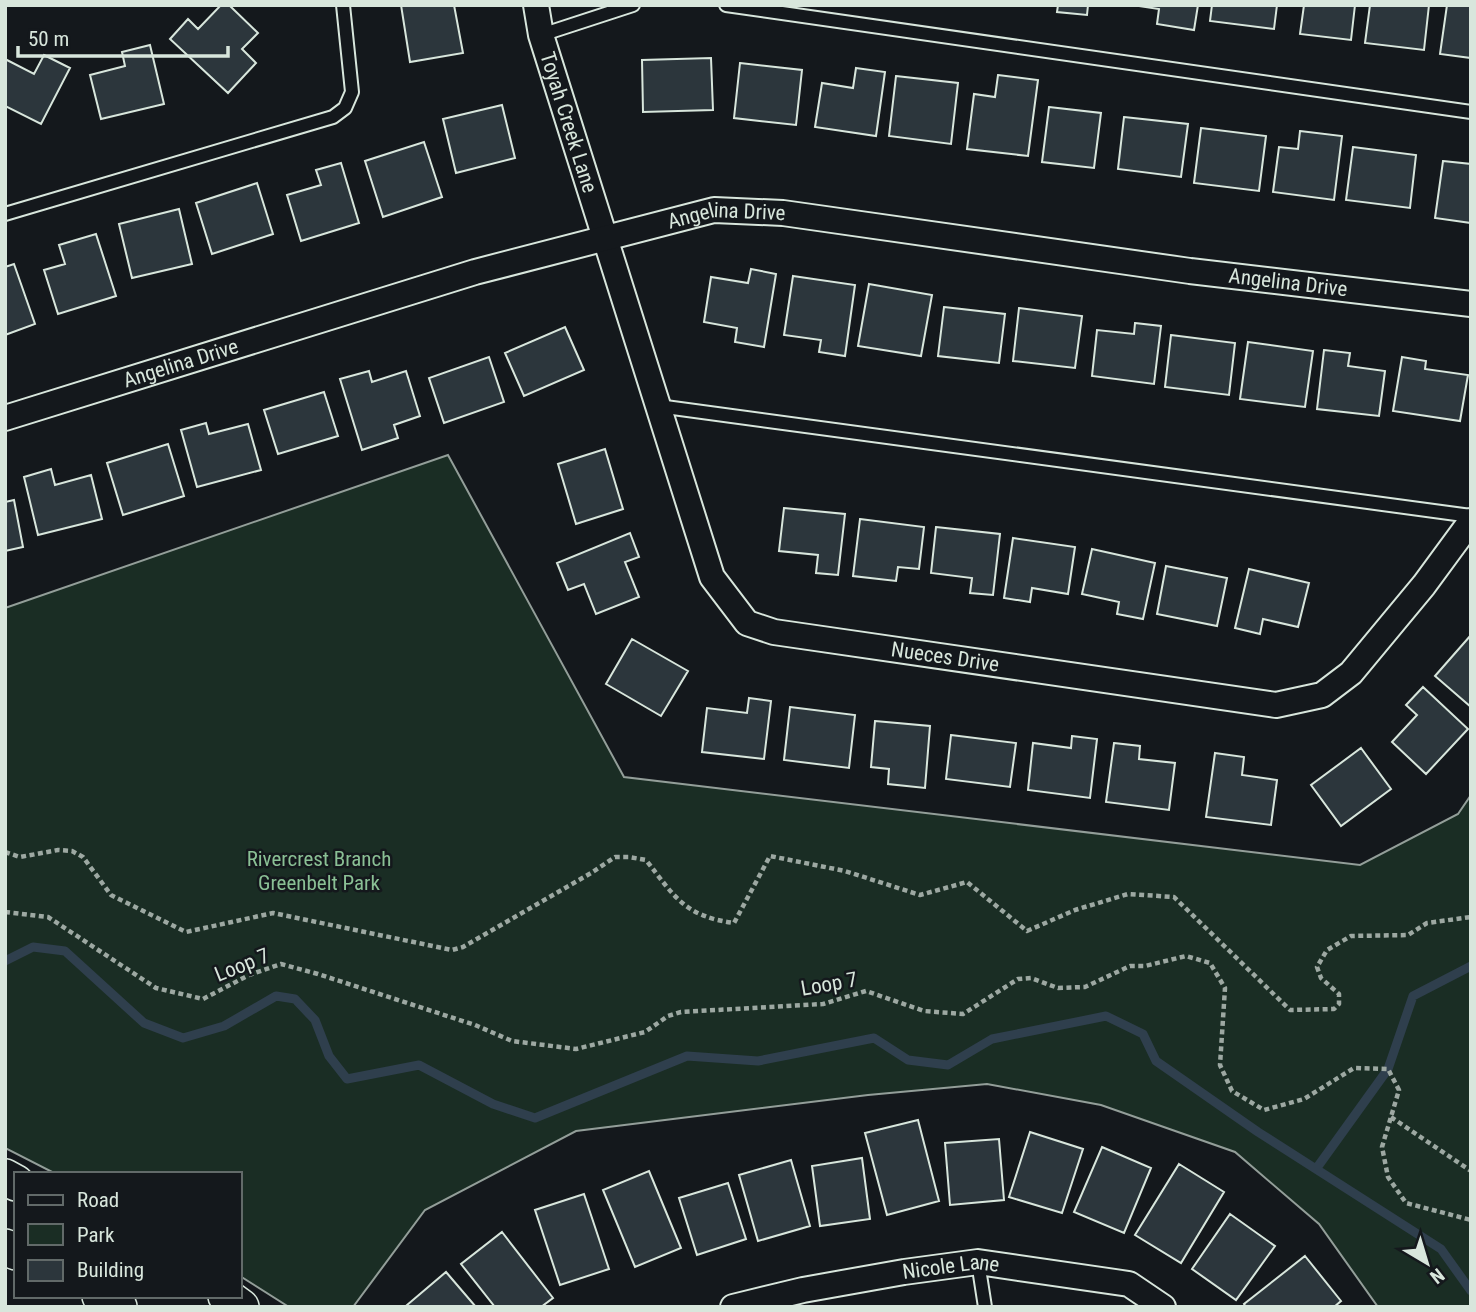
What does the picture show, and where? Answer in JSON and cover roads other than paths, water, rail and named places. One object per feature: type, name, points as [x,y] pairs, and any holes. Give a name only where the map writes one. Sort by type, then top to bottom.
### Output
[{"type":"main road","points":[[103,1298],[119,1307]]},
{"type":"street","name":"Toyah Creek Lane","points":[[536,5],[541,35],[606,239]]},
{"type":"street","name":"Angelina Drive","points":[[5,418],[475,272],[714,210],[783,213],[1190,271],[1471,304]]},
{"type":"street","name":"Nueces Drive","points":[[606,239],[712,577],[747,623],[774,632],[1276,705],[1322,695],[1351,673],[1424,585],[1471,518]]},
{"type":"street","name":"Nicole Lane","points":[[733,1307],[805,1298],[904,1272],[978,1262],[1129,1284],[1163,1307]]},
{"type":"lane","points":[[5,214],[332,117],[345,107],[352,92],[343,5]]},
{"type":"lane","points":[[541,35],[633,5]]},
{"type":"lane","points":[[726,5],[1471,112]]},
{"type":"lane","points":[[658,406],[1471,518]]},
{"type":"lane","points":[[978,1262],[985,1307]]},
{"type":"waterway","points":[[5,961],[33,947],[65,951],[144,1023],[183,1038],[224,1026],[276,996],[295,999],[315,1020],[329,1056],[347,1079],[419,1065],[493,1104],[535,1118],[687,1056],[758,1061],[874,1038],[908,1060],[948,1065],[992,1039],[1106,1016],[1143,1034],[1156,1061],[1258,1132],[1441,1249],[1471,1291]]},
{"type":"waterway","points":[[1316,1169],[1388,1069],[1413,996],[1471,966]]},
{"type":"park label","name":"Rivercrest Branch Greenbelt Park","points":[[319,871]]}]
